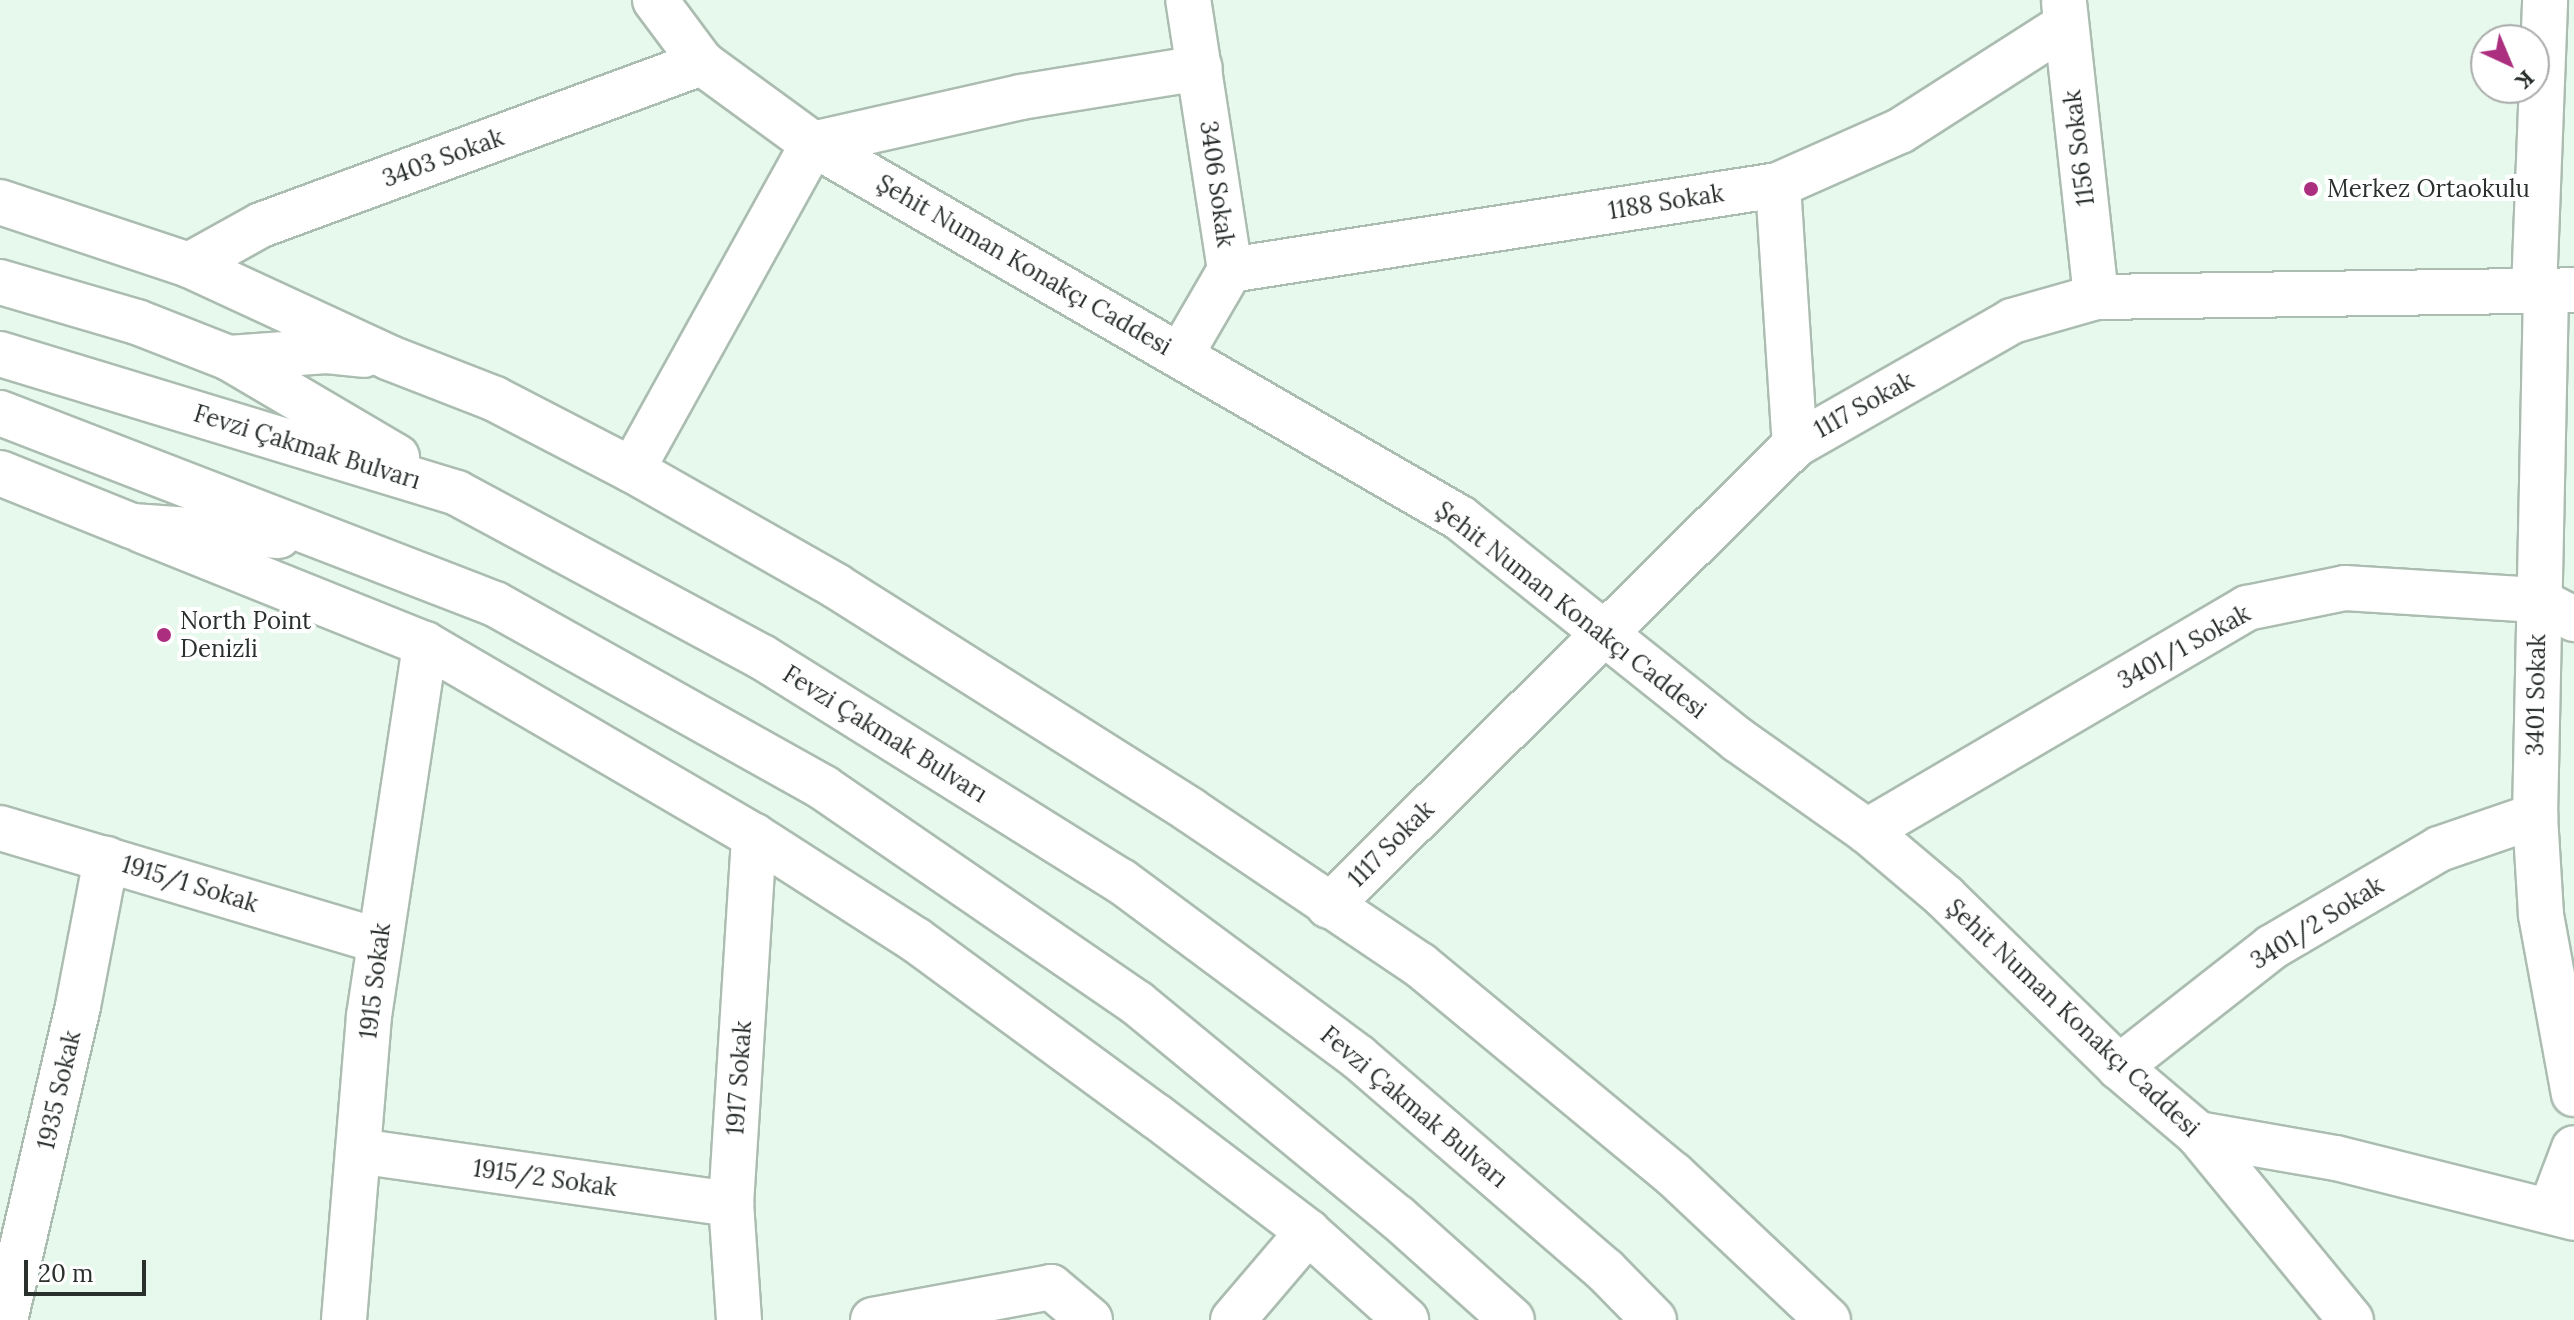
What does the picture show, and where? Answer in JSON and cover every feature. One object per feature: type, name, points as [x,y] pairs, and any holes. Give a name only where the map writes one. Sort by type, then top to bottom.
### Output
[{"type":"street","name":"Şehit Numan Konakçı Caddesi","points":[[655,0],[702,63],[813,144],[1460,518],[1738,740],[1867,831],[1945,897],[2119,1067],[2198,1134],[2351,1320]]},
{"type":"street","name":"3406 Sokak","points":[[1180,356],[1230,270],[1188,0]]},
{"type":"street","name":"3401 Sokak","points":[[2545,0],[2556,609],[2535,816],[2541,915],[2574,1094]]},
{"type":"street","name":"1188 Sokak","points":[[1230,270],[1778,185],[1900,131],[2064,13]]},
{"type":"street","name":"1156 Sokak","points":[[2064,13],[2096,297]]},
{"type":"street","name":"3403 Sokak","points":[[189,265],[261,225],[702,63]]},
{"type":"street","points":[[632,470],[813,144],[1021,97],[1200,68]]},
{"type":"street","points":[[1778,185],[1795,445]]},
{"type":"street","points":[[0,202],[189,265],[390,358],[495,399],[632,470],[836,586],[1190,810],[1420,965],[1649,1154],[1828,1320]]},
{"type":"street","points":[[0,282],[137,322],[229,358],[457,493]]},
{"type":"street","name":"1117 Sokak","points":[[1329,906],[1602,631],[1795,445],[2012,321],[2096,297],[2551,291]]},
{"type":"street","points":[[229,358],[327,351],[390,358]]},
{"type":"street","name":"Fevzi Çakmak Bulvarı","points":[[0,354],[457,493],[762,657],[1121,881],[1358,1057],[1605,1270],[1654,1320]]},
{"type":"street","points":[[0,413],[495,604],[824,788],[1137,1003],[1397,1217],[1512,1320]]},
{"type":"street","points":[[0,473],[425,644],[754,836],[916,940],[1308,1232],[1406,1320]]},
{"type":"street","points":[[132,526],[321,539]]},
{"type":"street","name":"3401/1 Sokak","points":[[1867,831],[2247,608],[2345,588],[2556,609]]},
{"type":"street","name":"1915 Sokak","points":[[344,1320],[380,941],[425,644]]},
{"type":"street","name":"3401/2 Sokak","points":[[2119,1067],[2272,947],[2439,849],[2535,816]]},
{"type":"street","name":"1915/1 Sokak","points":[[0,828],[380,941]]},
{"type":"street","name":"1917 Sokak","points":[[739,1320],[731,1204],[754,836]]},
{"type":"street","name":"1935 Sokak","points":[[7,1291],[106,859]]},
{"type":"street","points":[[2198,1134],[2336,1158],[2562,1214],[2574,1148]]},
{"type":"street","name":"1915/2 Sokak","points":[[358,1151],[731,1204]]},
{"type":"street","points":[[1233,1320],[1308,1232]]},
{"type":"street","points":[[873,1320],[1051,1287],[1090,1320]]},
{"type":"place","name":"Merkez Ortaokulu","points":[[2311,189]]},
{"type":"place","name":"North Point Denizli","points":[[164,635]]}]
